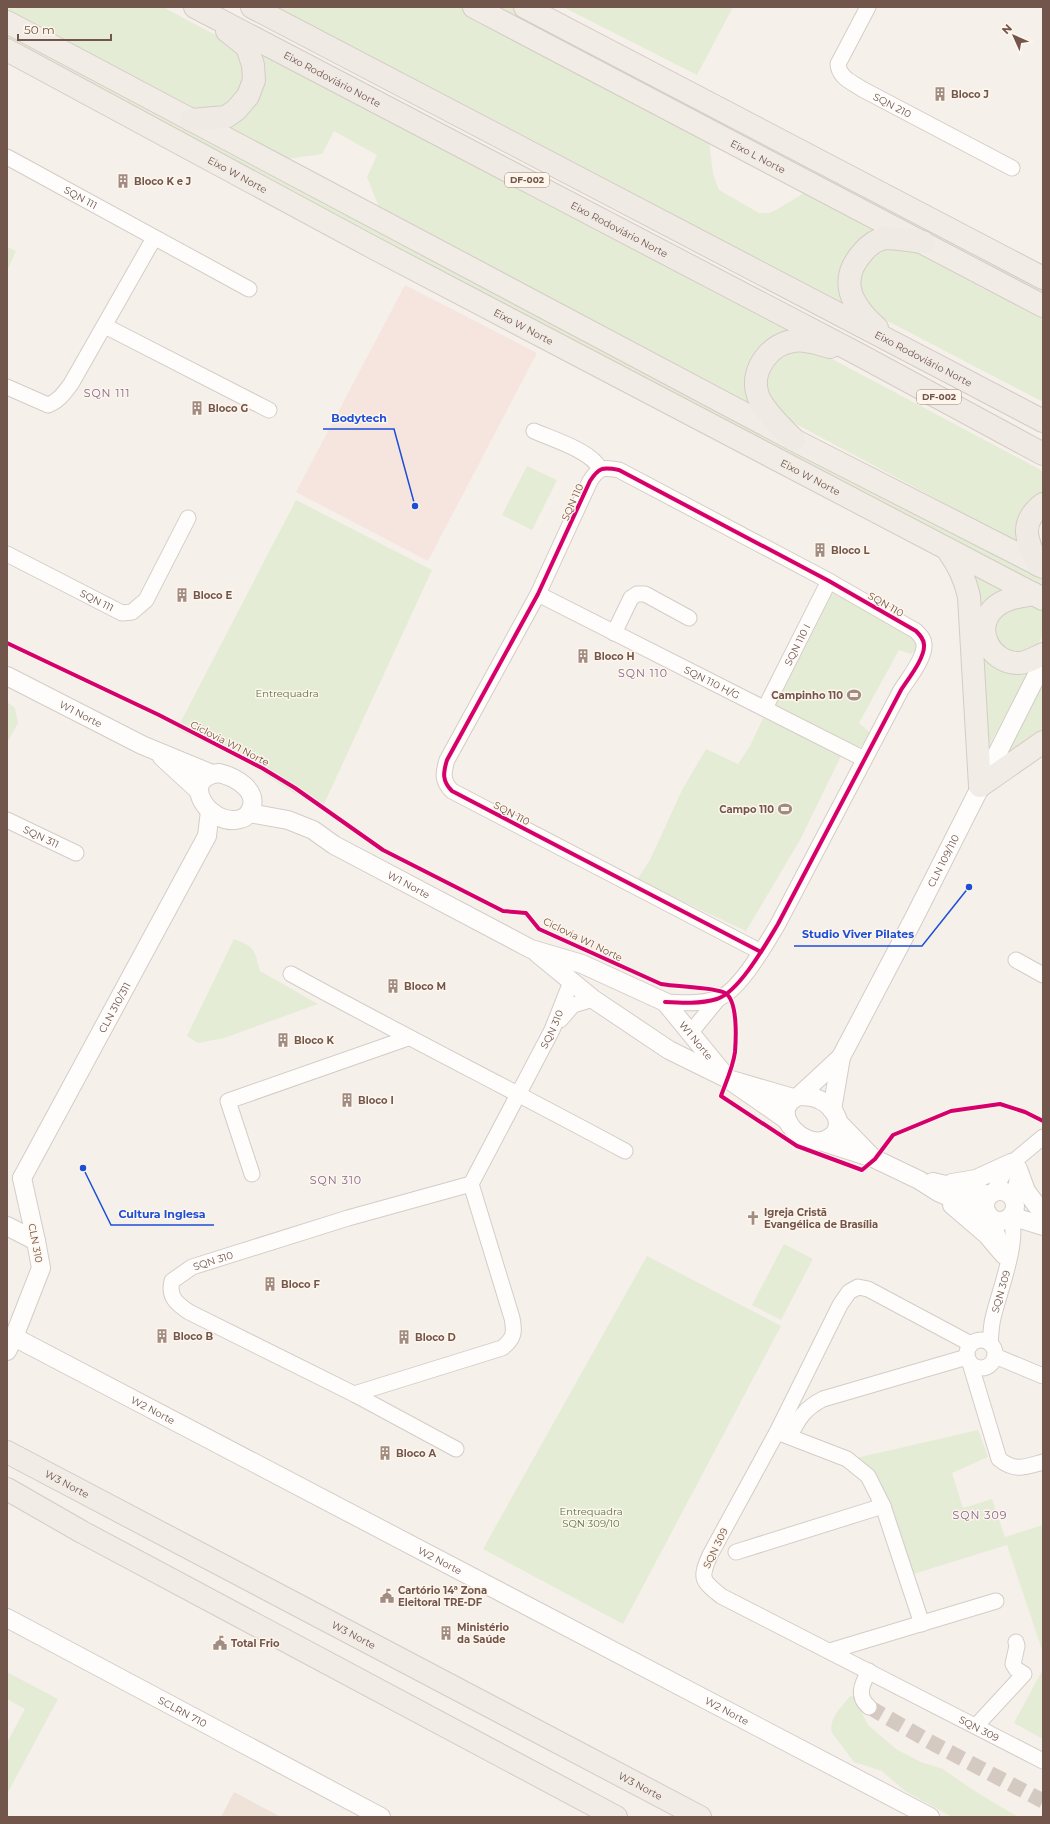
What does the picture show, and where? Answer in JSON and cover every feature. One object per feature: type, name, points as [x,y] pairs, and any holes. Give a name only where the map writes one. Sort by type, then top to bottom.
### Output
[{"type":"highway","points":[[191,7],[233,35],[247,47],[253,65],[254,80],[248,96],[236,110],[226,117],[191,120]]},
{"type":"highway","name":"Eixo Rodoviário Norte","points":[[195,7],[858,354],[1043,454]]},
{"type":"highway","name":"Eixo Rodoviário Norte","points":[[252,7],[894,344],[1033,409],[1043,421]]},
{"type":"highway","points":[[894,344],[865,318],[853,301],[849,285],[849,275],[856,260],[874,242],[885,238],[923,242]]},
{"type":"highway","points":[[794,440],[764,406],[757,392],[756,379],[758,369],[766,357],[775,348],[791,341],[801,340],[858,354]]},
{"type":"highway","points":[[1020,441],[1043,466]]},
{"type":"highway","points":[[1041,566],[1028,542],[1027,534],[1029,520],[1035,510],[1043,504]]},
{"type":"main road","name":"Eixo L Norte","points":[[474,7],[1043,306]]},
{"type":"main road","points":[[525,7],[1043,278]]},
{"type":"main road","points":[[7,22],[794,440],[1041,566]]},
{"type":"main road","name":"Eixo W Norte","points":[[7,50],[372,247],[1039,596]]},
{"type":"main road","points":[[946,548],[958,564],[964,578],[969,597],[980,786]]},
{"type":"main road","points":[[1039,596],[1004,601],[994,608],[988,616],[984,628],[986,642],[997,656],[1004,660],[1018,664],[1043,654]]},
{"type":"main road","points":[[980,786],[1043,742]]},
{"type":"main road","name":"W3 Norte","points":[[7,1452],[700,1817]]},
{"type":"main road","points":[[7,1489],[74,1527],[616,1817]]},
{"type":"main road","points":[[74,1527],[82,1492]]},
{"type":"main road","points":[[74,1527],[95,1507],[133,1518]]},
{"type":"street","name":"SQN 210","points":[[868,7],[838,64],[838,71],[842,76],[862,89],[1012,168]]},
{"type":"street","name":"SQN 111","points":[[7,157],[249,289]]},
{"type":"street","points":[[7,387],[41,403],[48,405],[55,403],[71,384],[154,238]]},
{"type":"street","points":[[104,326],[269,410]]},
{"type":"street","points":[[534,431],[588,456],[600,469]]},
{"type":"street","name":"SQN 110","points":[[665,1002],[699,1003],[718,999],[727,994],[743,977],[761,952],[778,924],[901,690],[916,667],[922,654],[924,644],[922,637],[916,631],[829,581],[619,470],[606,468],[600,469],[590,481],[538,594],[448,760],[443,775],[447,786],[452,791],[761,952]]},
{"type":"street","name":"SQN 111","points":[[7,554],[122,613],[132,612],[146,600],[188,518]]},
{"type":"street","name":"SQN 110 I","points":[[765,708],[829,581]]},
{"type":"street","points":[[614,633],[633,595],[640,593],[689,618]]},
{"type":"street","name":"SQN 110 H/G","points":[[538,594],[864,759]]},
{"type":"street","name":"CLN 109/110","points":[[796,1097],[841,1057],[913,920],[1043,663]]},
{"type":"street","name":"W1 Norte","points":[[7,676],[155,751],[212,774]]},
{"type":"street","name":"W1 Norte","points":[[155,751],[198,790]]},
{"type":"street","points":[[219,773],[229,776],[246,787],[250,792],[253,798],[252,805],[249,813],[243,818],[226,820],[210,811],[203,804],[198,790],[204,780],[212,774],[219,773]]},
{"type":"street","name":"W1 Norte","points":[[250,792],[288,820]]},
{"type":"street","name":"CLN 310/311","points":[[207,836],[210,811]]},
{"type":"street","name":"W1 Norte","points":[[249,813],[288,820],[313,830],[334,845],[531,949],[582,964],[665,1002],[691,1032],[700,1047],[728,1079],[796,1097]]},
{"type":"street","name":"SQN 311","points":[[7,820],[76,853]]},
{"type":"street","name":"CLN 310/311","points":[[14,1180],[207,836],[226,820]]},
{"type":"street","name":"W1 Norte","points":[[531,949],[593,999],[668,1050],[728,1079],[787,1120]]},
{"type":"street","points":[[1016,960],[1043,975]]},
{"type":"street","name":"SQN 310","points":[[456,1449],[354,1394],[189,1312],[174,1300],[171,1291],[172,1281],[192,1267],[271,1242],[471,1184],[552,1030],[571,982],[582,964]]},
{"type":"street","points":[[291,974],[408,1038],[519,1094],[625,1151]]},
{"type":"street","points":[[552,1030],[573,1005],[593,999]]},
{"type":"street","name":"SQN 110","points":[[668,1050],[691,1032],[718,999]]},
{"type":"street","points":[[252,1174],[228,1101],[408,1038]]},
{"type":"street","name":"CLN 109/110","points":[[835,1116],[841,1057]]},
{"type":"street","points":[[873,1158],[820,1100],[807,1096],[796,1097],[786,1107],[784,1111],[791,1127],[807,1140],[823,1142],[873,1158],[919,1180],[941,1188],[990,1216],[1003,1220],[1012,1209],[1012,1196],[1003,1191],[991,1194],[941,1188]]},
{"type":"street","points":[[823,1142],[836,1134],[835,1116]]},
{"type":"street","points":[[990,1216],[986,1202],[1000,1179],[1043,1137]]},
{"type":"street","points":[[941,1188],[976,1179],[1018,1162]]},
{"type":"street","points":[[1018,1162],[1026,1191],[1043,1214]]},
{"type":"street","name":"SQN 309","points":[[1018,1162],[1017,1188],[1012,1209],[1013,1236],[1005,1259],[993,1318],[978,1353],[977,1390],[999,1459],[1007,1466],[1015,1468],[1043,1462]]},
{"type":"street","name":"CLN 310","points":[[11,1344],[41,1268],[36,1241],[14,1180]]},
{"type":"street","points":[[354,1394],[502,1348],[510,1342],[513,1337],[515,1329],[512,1318],[471,1184]]},
{"type":"street","points":[[941,1188],[986,1235],[1005,1259]]},
{"type":"street","points":[[1012,1209],[1043,1219]]},
{"type":"street","points":[[1012,1209],[1043,1226]]},
{"type":"street","name":"SQN 309","points":[[990,1216],[1005,1259]]},
{"type":"street","points":[[7,1226],[36,1241]]},
{"type":"street","name":"SQN 309","points":[[1043,1376],[978,1353],[868,1290],[858,1287],[853,1289],[840,1305],[784,1434],[710,1555],[703,1571],[704,1579],[710,1588],[720,1596],[1043,1761]]},
{"type":"street","name":"W2 Norte","points":[[11,1344],[930,1817]]},
{"type":"street","name":"SQN 309","points":[[784,1434],[795,1425],[806,1409],[822,1399],[978,1353]]},
{"type":"street","points":[[784,1434],[837,1454],[862,1469],[868,1476],[883,1506],[922,1624]]},
{"type":"street","name":"SQN 309","points":[[736,1552],[883,1506]]},
{"type":"street","points":[[830,1651],[996,1601]]},
{"type":"street","name":"SCLRN 710","points":[[7,1618],[381,1817]]},
{"type":"street","points":[[976,1726],[1024,1674],[1016,1669],[1013,1664],[1017,1646],[1016,1642]]},
{"type":"street","points":[[869,1671],[861,1689],[861,1698],[869,1707]]},
{"type":"shaded area","points":[[405,285],[537,353],[428,561],[296,492]]},
{"type":"shaded area","points":[[234,1792],[281,1817],[221,1817]]},
{"type":"green space","points":[[7,7],[163,7],[236,46],[248,77],[229,106],[198,110],[7,10]]},
{"type":"green space","points":[[276,7],[465,7],[709,140],[713,174],[719,190],[759,213],[769,213],[804,193],[810,192],[893,231],[873,236],[851,309]]},
{"type":"green space","points":[[495,7],[513,7],[1043,286],[1043,296]]},
{"type":"green space","points":[[733,7],[697,75],[565,8]]},
{"type":"green space","points":[[7,34],[1043,578],[1043,589],[7,43]]},
{"type":"green space","points":[[256,48],[797,333],[779,337],[756,411],[382,215],[367,177],[377,155],[334,131],[322,154],[280,160],[222,125],[227,123]]},
{"type":"green space","points":[[886,246],[907,247],[982,288],[1023,305],[1043,316],[1043,402],[876,315],[858,294],[860,268]]},
{"type":"green space","points":[[7,247],[16,251],[7,271]]},
{"type":"green space","points":[[785,349],[819,352],[1041,470],[1043,473],[1043,498],[1023,545],[781,416],[763,394],[769,362]]},
{"type":"green space","points":[[527,466],[557,480],[532,530],[502,515]]},
{"type":"green space","name":"Entrequadra","points":[[296,500],[432,570],[324,804],[294,793],[251,765],[177,729]]},
{"type":"green space","points":[[965,566],[1018,592],[981,638],[1034,662],[983,757]]},
{"type":"green space","points":[[832,589],[917,639],[918,649],[911,654],[899,650],[859,723],[872,734],[859,748],[769,706]]},
{"type":"green space","points":[[1026,602],[1043,612],[1043,632],[1040,641],[1027,657],[1000,651],[992,617]]},
{"type":"green space","points":[[1043,673],[1043,734],[996,764]]},
{"type":"green space","points":[[7,702],[15,708],[18,723],[7,743]]},
{"type":"green space","points":[[763,718],[812,738],[841,756],[800,840],[746,931],[637,880],[650,860],[682,790],[706,749],[738,764],[750,746]]},
{"type":"green space","points":[[234,939],[246,944],[253,950],[260,971],[318,1004],[224,1038],[198,1043],[187,1036]]},
{"type":"green space","points":[[784,1244],[813,1259],[781,1320],[752,1305]]},
{"type":"green space","name":"Entrequadra SQN 309/10","points":[[647,1256],[781,1326],[623,1624],[483,1549]]},
{"type":"green space","points":[[978,1430],[988,1457],[952,1473],[963,1508],[992,1499],[1005,1537],[1043,1525],[1043,1653],[1007,1545],[907,1576],[856,1458]]},
{"type":"green space","points":[[1043,1669],[1043,1739],[1014,1723]]},
{"type":"green space","points":[[7,1672],[58,1699],[7,1794],[7,1743],[25,1709],[7,1699]]},
{"type":"green space","points":[[850,1696],[855,1697],[859,1701],[861,1711],[868,1725],[896,1749],[921,1762],[943,1769],[973,1790],[1018,1817],[952,1817],[905,1791],[882,1771],[854,1762],[832,1733],[831,1728],[836,1713]]},
{"type":"tunnel","points":[[869,1707],[934,1744],[1043,1801]]},
{"type":"cycle path","points":[[665,1002],[684,1003],[711,1001],[717,999],[725,995],[734,987],[759,955],[766,943],[778,924],[901,690],[919,662],[924,650],[924,643],[922,637],[916,631],[829,581],[619,470],[605,468],[596,473],[590,481],[538,594],[447,760],[444,773],[446,784],[452,791],[761,952]]},
{"type":"cycle path","name":"Ciclovia W1 Norte","points":[[7,643],[159,715],[262,768],[295,788],[383,850],[503,911],[526,913],[539,929],[661,984],[713,989],[725,993],[732,1003],[736,1029],[733,1063],[721,1096],[797,1146],[862,1170],[875,1159],[893,1135],[951,1111],[1000,1104],[1025,1112],[1043,1121]]},
{"type":"place","name":"Bloco J","points":[[940,94]]},
{"type":"place","name":"Bloco K e J","points":[[123,181]]},
{"type":"place","name":"Bloco G","points":[[197,408]]},
{"type":"place","name":"Bodytech","points":[[415,506]]},
{"type":"place","name":"Bloco L","points":[[820,550]]},
{"type":"place","name":"Bloco E","points":[[182,595]]},
{"type":"place","name":"Bloco H","points":[[583,656]]},
{"type":"place","name":"Campinho 110","points":[[854,695]]},
{"type":"place","name":"Campo 110","points":[[785,809]]},
{"type":"place","name":"Studio Viver Pilates","points":[[969,887]]},
{"type":"place","name":"Bloco M","points":[[393,986]]},
{"type":"place","name":"Bloco K","points":[[283,1040]]},
{"type":"place","name":"Bloco I","points":[[347,1100]]},
{"type":"place","name":"Cultura Inglesa","points":[[83,1168]]},
{"type":"place","name":"Igreja Cristã Evangélica de Brasília","points":[[753,1218]]},
{"type":"place","name":"Bloco F","points":[[270,1284]]},
{"type":"place","name":"Bloco B","points":[[162,1336]]},
{"type":"place","name":"Bloco D","points":[[404,1337]]},
{"type":"place","name":"Bloco A","points":[[385,1453]]},
{"type":"place","name":"Cartório 14ª Zona Eleitoral TRE-DF","points":[[387,1596]]},
{"type":"place","name":"Ministério da Saúde","points":[[446,1633]]},
{"type":"place","name":"Total Frio","points":[[220,1643]]},
{"type":"district","name":"SQN 111","points":[[107,393]]},
{"type":"district","name":"SQN 110","points":[[643,673]]},
{"type":"district","name":"SQN 310","points":[[336,1180]]},
{"type":"district","name":"SQN 309","points":[[980,1515]]}]
